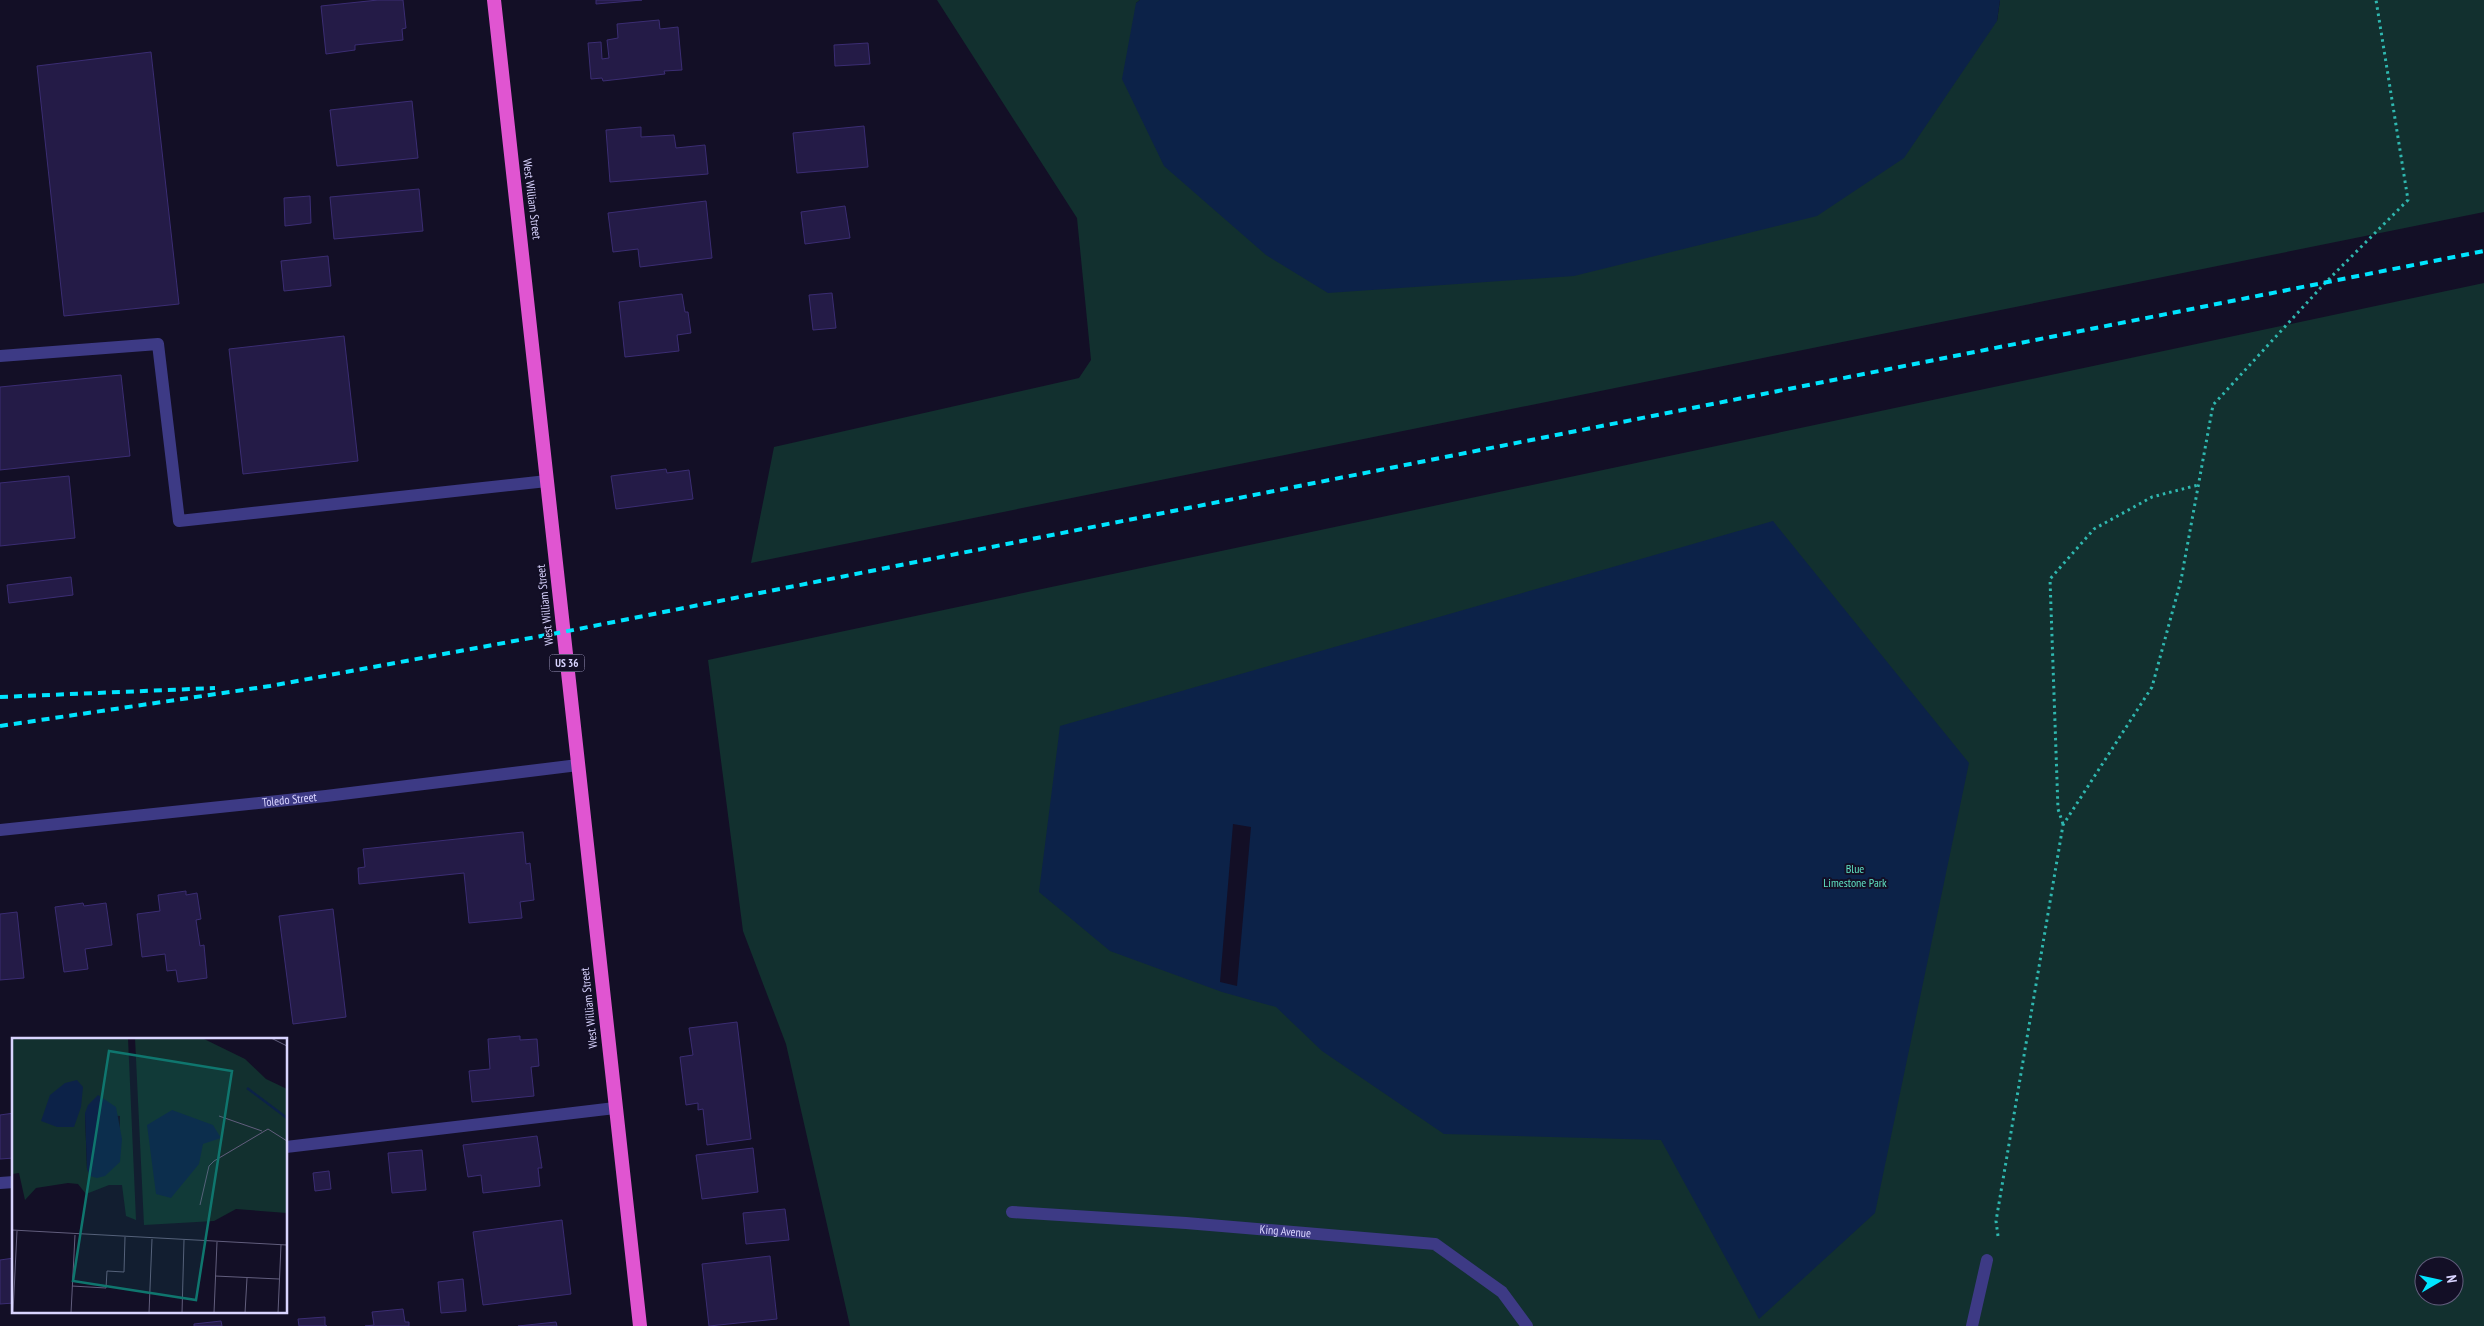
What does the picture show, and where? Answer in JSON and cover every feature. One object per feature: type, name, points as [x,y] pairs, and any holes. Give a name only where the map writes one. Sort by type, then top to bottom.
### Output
[{"type":"highway","name":"West William Street","points":[[494,0],[640,1326]]},
{"type":"street","points":[[0,356],[158,344],[179,521],[547,481]]},
{"type":"street","name":"Toledo Street","points":[[0,830],[326,796],[578,765]]},
{"type":"street","points":[[288,1147],[615,1108]]},
{"type":"street","name":"King Avenue","points":[[1012,1212],[1186,1223],[1435,1244],[1502,1292],[1526,1326]]},
{"type":"street","points":[[1972,1326],[1987,1260]]},
{"type":"path","points":[[1987,1260],[1998,1241],[1996,1221],[2063,825],[2152,687],[2181,580],[2213,405],[2326,282],[2408,200],[2376,0]]},
{"type":"path","points":[[2063,825],[2058,809],[2050,579],[2094,529],[2152,497],[2198,485]]},
{"type":"green space","points":[[937,0],[1140,0],[1136,3],[1997,21],[2000,0],[2484,0],[2484,212],[751,563],[774,447],[1079,378],[1091,360],[1077,218]]},
{"type":"green space","name":"Blue Limestone Park","points":[[2484,283],[2484,1326],[850,1326],[786,1044],[743,931],[708,660]]},
{"type":"water","points":[[1140,0],[2000,0],[1997,21],[1904,158],[1817,216],[1574,276],[1328,293],[1266,255],[1164,166],[1122,79],[1136,3]]},
{"type":"water","points":[[1773,521],[1969,763],[1875,1213],[1759,1319],[1661,1140],[1444,1134],[1322,1051],[1276,1007],[1222,992],[1110,951],[1039,892],[1060,726]]},
{"type":"pier","points":[[1233,824],[1251,827],[1237,986],[1220,982]]},
{"type":"building","points":[[378,0],[403,0],[406,28],[402,29],[403,40],[355,45],[355,50],[326,54],[321,6]]},
{"type":"building","points":[[596,0],[642,0],[596,4]]},
{"type":"building","points":[[659,20],[660,29],[678,27],[682,70],[664,71],[665,74],[603,81],[602,78],[591,79],[588,43],[601,42],[602,59],[609,58],[607,40],[618,38],[617,24]]},
{"type":"building","points":[[868,43],[870,64],[835,66],[834,45]]},
{"type":"building","points":[[151,52],[179,304],[64,316],[37,66]]},
{"type":"building","points":[[412,101],[418,158],[337,166],[330,110]]},
{"type":"building","points":[[864,126],[868,167],[797,173],[793,133]]},
{"type":"building","points":[[641,127],[641,137],[674,135],[676,148],[705,145],[708,174],[610,182],[606,130]]},
{"type":"building","points":[[419,189],[423,231],[334,239],[330,197]]},
{"type":"building","points":[[310,196],[311,223],[285,226],[284,198]]},
{"type":"building","points":[[706,201],[712,258],[640,267],[638,249],[613,252],[608,213]]},
{"type":"building","points":[[845,206],[850,238],[805,244],[801,212]]},
{"type":"building","points":[[328,256],[331,286],[284,291],[281,261]]},
{"type":"building","points":[[832,293],[836,328],[813,330],[809,295]]},
{"type":"building","points":[[682,294],[685,312],[688,312],[691,333],[677,335],[679,351],[625,357],[619,302]]},
{"type":"building","points":[[344,336],[358,461],[243,474],[229,349]]},
{"type":"building","points":[[121,375],[130,456],[0,470],[0,387]]},
{"type":"building","points":[[666,469],[667,473],[689,470],[693,499],[616,509],[611,476]]},
{"type":"building","points":[[69,476],[75,538],[0,546],[0,483]]},
{"type":"building","points":[[71,577],[73,595],[9,603],[7,585]]},
{"type":"building","points":[[523,832],[526,864],[530,863],[534,900],[520,902],[522,918],[469,923],[464,873],[359,884],[358,868],[365,867],[363,849]]},
{"type":"building","points":[[186,891],[186,895],[197,893],[201,919],[196,920],[200,946],[204,945],[207,978],[178,982],[176,970],[167,971],[165,954],[142,957],[137,914],[160,911],[158,895]]},
{"type":"building","points":[[83,903],[84,906],[106,903],[112,945],[85,949],[88,969],[64,972],[55,907]]},
{"type":"building","points":[[333,909],[346,1017],[293,1024],[279,916]]},
{"type":"building","points":[[17,912],[24,978],[0,980],[0,914]]},
{"type":"building","points":[[737,1022],[751,1139],[707,1145],[703,1109],[698,1110],[698,1103],[686,1105],[680,1057],[693,1055],[689,1028]]},
{"type":"building","points":[[520,1036],[520,1040],[537,1039],[539,1066],[531,1067],[534,1096],[472,1102],[469,1071],[490,1069],[488,1039]]},
{"type":"building","points":[[12,1113],[12,1158],[0,1159],[0,1115]]},
{"type":"building","points":[[537,1136],[542,1168],[538,1168],[540,1186],[483,1193],[481,1175],[468,1177],[463,1145]]},
{"type":"building","points":[[753,1148],[758,1192],[702,1199],[696,1155]]},
{"type":"building","points":[[422,1150],[426,1190],[392,1193],[388,1153]]},
{"type":"building","points":[[329,1171],[331,1189],[315,1191],[313,1173]]},
{"type":"building","points":[[785,1209],[789,1240],[746,1244],[743,1213]]},
{"type":"building","points":[[562,1220],[571,1294],[483,1305],[473,1232]]},
{"type":"building","points":[[770,1256],[777,1319],[709,1326],[702,1264]]},
{"type":"building","points":[[12,1258],[12,1303],[0,1304],[0,1260]]},
{"type":"building","points":[[463,1279],[466,1311],[441,1313],[438,1282]]},
{"type":"building","points":[[403,1309],[405,1322],[409,1322],[409,1326],[365,1326],[374,1325],[372,1312]]},
{"type":"building","points":[[325,1317],[325,1325],[327,1326],[299,1326],[298,1319]]},
{"type":"building","points":[[221,1321],[222,1326],[194,1326],[194,1324]]},
{"type":"building","points":[[556,1322],[557,1326],[518,1326]]},
{"type":"railway","points":[[0,726],[270,686],[563,632],[2484,251]]},
{"type":"railway","points":[[0,697],[215,688]]}]
